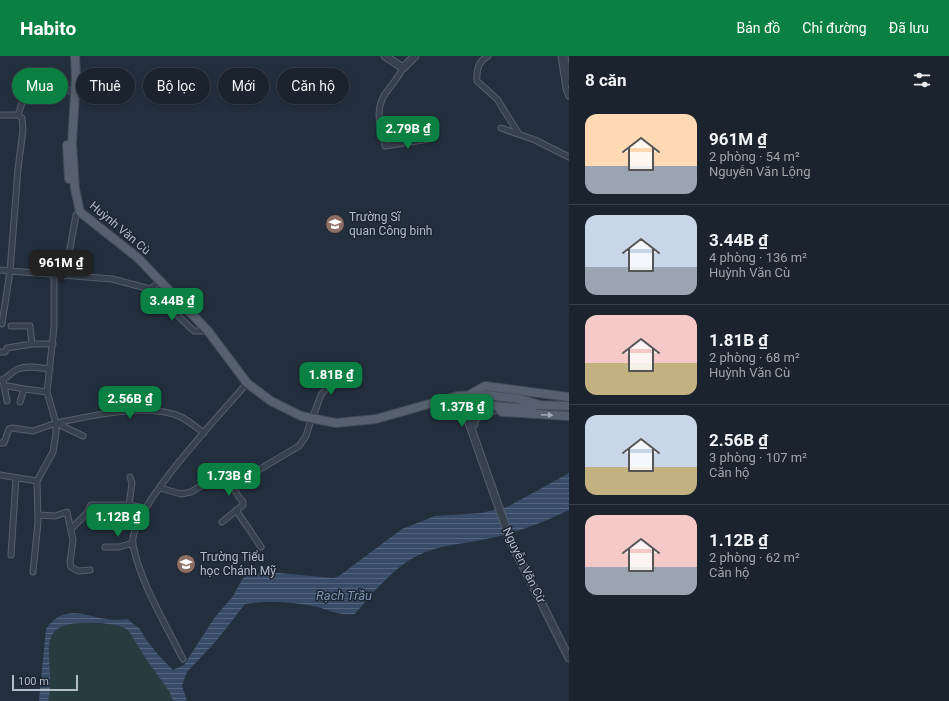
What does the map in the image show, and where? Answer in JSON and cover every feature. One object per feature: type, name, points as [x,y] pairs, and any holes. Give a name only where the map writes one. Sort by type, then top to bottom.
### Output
[{"type":"main road","points":[[70,56],[71,67],[67,157],[70,193],[77,212],[126,254],[156,285],[205,331],[246,384],[264,400],[285,413],[337,427],[363,426],[464,401],[496,407],[524,408],[540,405],[569,406]]},
{"type":"main road","name":"Huỳnh Văn Cù","points":[[75,56],[76,77],[72,143],[77,212]]},
{"type":"main road","points":[[464,401],[474,392],[485,386],[569,397]]},
{"type":"main road","points":[[474,392],[514,398],[540,405]]},
{"type":"main road","points":[[496,407],[502,412],[569,416]]},
{"type":"street","points":[[385,56],[403,68]]},
{"type":"street","points":[[415,56],[403,68],[382,99],[379,110],[380,123],[385,146],[429,139]]},
{"type":"street","points":[[488,56],[479,64],[477,81],[497,99],[519,134]]},
{"type":"street","points":[[561,56],[566,89],[569,96]]},
{"type":"street","points":[[565,56],[569,83]]},
{"type":"street","points":[[18,115],[28,85],[31,82],[70,91]]},
{"type":"street","points":[[0,115],[18,115],[22,118],[23,130],[18,169],[10,271],[2,324]]},
{"type":"street","points":[[501,128],[535,140],[569,157]]},
{"type":"street","points":[[65,276],[77,212]]},
{"type":"street","points":[[0,270],[156,285]]},
{"type":"street","points":[[33,572],[38,515],[37,482],[53,452],[56,423],[48,392],[53,344],[54,275]]},
{"type":"street","points":[[10,326],[30,326],[32,344]]},
{"type":"street","points":[[0,352],[5,352],[7,348],[32,344],[53,344]]},
{"type":"street","points":[[7,401],[2,380],[18,369],[30,367],[50,369]]},
{"type":"street","points":[[222,522],[243,505],[243,502],[238,497],[234,489],[240,481],[299,446],[306,436],[321,395],[343,368]]},
{"type":"street","points":[[183,659],[142,572],[133,543],[135,526],[145,508],[160,488],[246,384]]},
{"type":"street","points":[[8,386],[48,392]]},
{"type":"street","points":[[20,402],[24,389]]},
{"type":"street","name":"Nguyễn Văn Cừ","points":[[464,401],[474,421],[479,447]]},
{"type":"street","name":"Nguyễn Văn Cừ","points":[[464,401],[496,501],[511,542],[569,658]]},
{"type":"street","points":[[474,421],[480,413],[496,407]]},
{"type":"street","points":[[0,443],[4,443],[9,429],[12,428],[33,431],[56,423],[112,412],[165,412],[182,417],[204,433]]},
{"type":"street","points":[[56,423],[83,436]]},
{"type":"street","points":[[0,475],[37,482]]},
{"type":"street","points":[[129,504],[132,484],[130,477]]},
{"type":"street","points":[[12,555],[16,478]]},
{"type":"street","points":[[160,488],[181,494],[191,492],[204,484],[216,481],[240,481]]},
{"type":"street","points":[[71,529],[92,505],[129,504],[145,508]]},
{"type":"street","points":[[236,510],[261,546]]},
{"type":"street","points":[[38,515],[55,516],[67,512],[73,540],[70,562],[72,567],[78,570],[90,570]]},
{"type":"street","points":[[105,547],[119,547],[133,543]]},
{"type":"green space","points":[[73,622],[115,625],[128,630],[146,659],[169,691],[173,701],[48,701],[50,690],[50,643],[54,634],[61,627]]},
{"type":"water","name":"Rạch Trầu","points":[[569,473],[569,510],[541,523],[521,530],[482,540],[434,549],[417,556],[391,574],[355,614],[343,614],[319,607],[287,603],[262,602],[245,604],[217,640],[187,672],[182,685],[187,701],[173,701],[169,691],[146,659],[128,630],[119,626],[108,624],[68,624],[57,629],[51,638],[49,648],[50,688],[48,701],[39,701],[46,629],[55,619],[64,614],[84,614],[116,620],[127,619],[140,629],[159,656],[173,670],[184,665],[215,617],[233,596],[243,578],[250,574],[279,573],[333,578],[339,576],[402,529],[435,516],[481,513],[507,507]]},
{"type":"place","name":"Trường Sĩ quan Công binh","points":[[335,224]]},
{"type":"place","name":"Trường Tiểu học Chánh Mỹ","points":[[186,564]]}]
